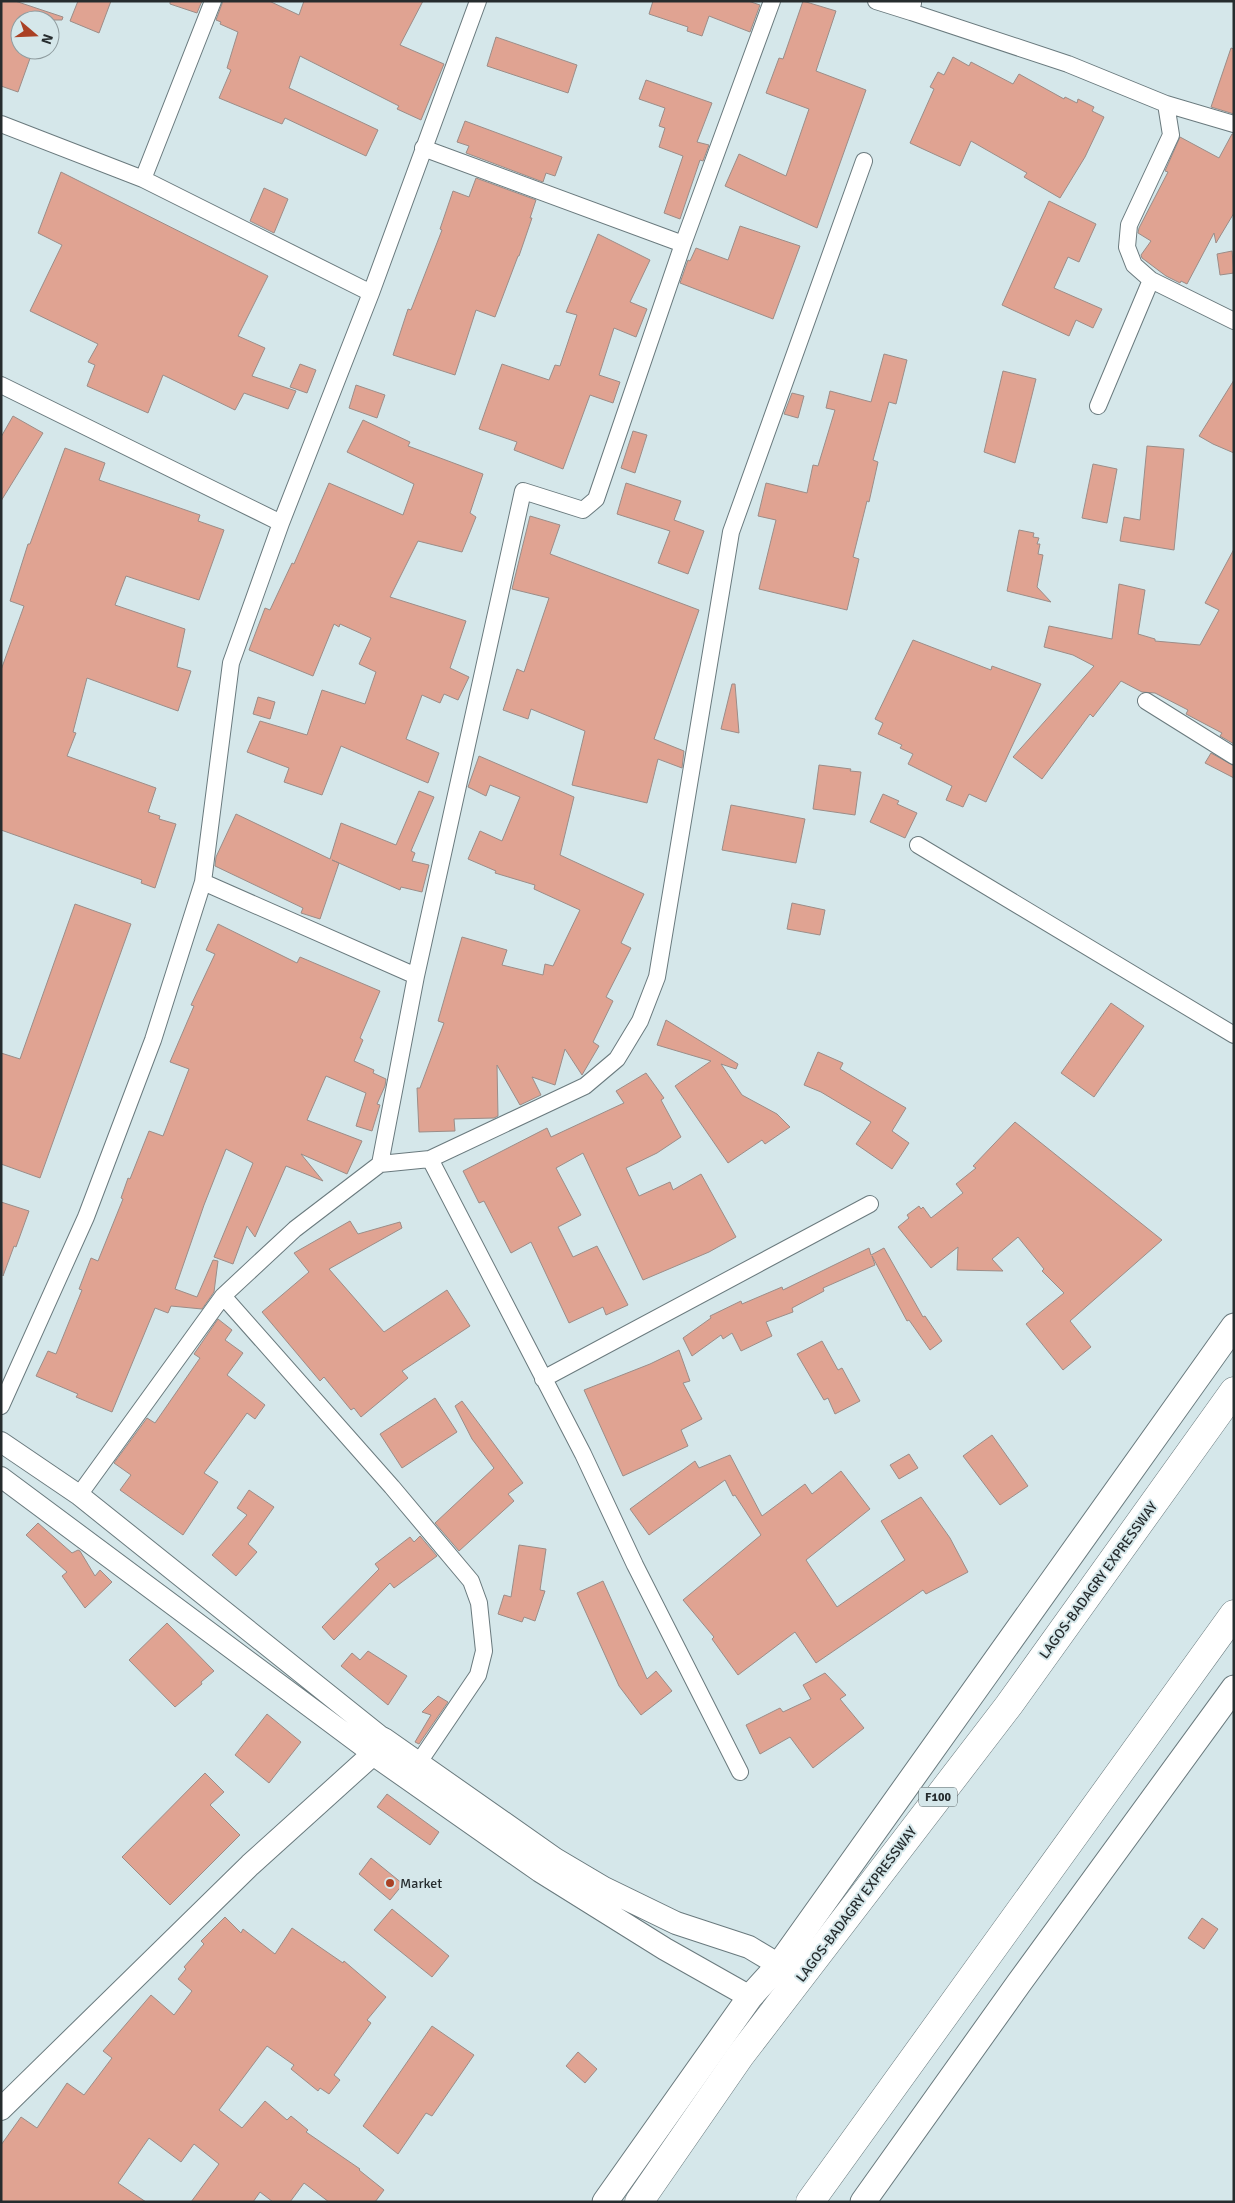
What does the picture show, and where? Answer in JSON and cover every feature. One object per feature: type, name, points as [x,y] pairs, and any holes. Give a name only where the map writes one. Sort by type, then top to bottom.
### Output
[{"type":"highway","name":"LAGOS-BADAGRY EXPRESSWAY","points":[[639,2202],[740,2056],[1008,1705],[1234,1390]]},
{"type":"highway","points":[[810,2202],[1234,1614]]},
{"type":"main road","points":[[605,2202],[750,1997],[779,1965],[1234,1326]]},
{"type":"main road","points":[[863,2202],[1234,1688]]},
{"type":"main road","points":[[1,2109],[250,1865],[379,1746],[413,1770],[604,1888],[676,1923],[749,1947],[779,1965]]},
{"type":"main road","points":[[413,1770],[540,1871],[665,1949],[750,1997]]},
{"type":"street","points":[[143,179],[213,1]]},
{"type":"street","points":[[1,1406],[86,1217],[153,1040],[203,882],[231,663],[281,523],[371,293],[478,1]]},
{"type":"street","points":[[380,1164],[416,976],[523,491],[584,510],[596,499],[683,244],[772,1]]},
{"type":"street","points":[[876,1],[912,7],[1068,64],[1166,104],[1234,124]]},
{"type":"street","points":[[1166,104],[1171,135],[1129,225],[1127,247],[1134,265],[1151,280],[1234,320]]},
{"type":"street","points":[[1,124],[143,179],[371,293]]},
{"type":"street","points":[[424,148],[683,244]]},
{"type":"street","points":[[79,1495],[223,1296],[295,1229],[380,1164],[430,1159],[585,1086],[616,1059],[640,1022],[657,977],[731,532],[864,161]]},
{"type":"street","points":[[1098,406],[1151,280]]},
{"type":"street","points":[[1,385],[281,523]]},
{"type":"street","points":[[1146,701],[1234,756]]},
{"type":"street","points":[[918,845],[1234,1035]]},
{"type":"street","points":[[203,882],[416,976]]},
{"type":"street","points":[[430,1159],[583,1454],[635,1565],[740,1772]]},
{"type":"street","points":[[543,1379],[870,1204]]},
{"type":"street","points":[[223,1296],[392,1487],[470,1581],[478,1603],[484,1651],[478,1675],[413,1770]]},
{"type":"street","points":[[1,1442],[79,1495],[270,1647],[379,1746]]},
{"type":"street","points":[[1,1477],[257,1666],[379,1746]]},
{"type":"street","points":[[79,1534],[100,1512]]},
{"type":"street","points":[[257,1666],[270,1647]]},
{"type":"building","points":[[1,1],[15,1],[42,10],[10,10],[10,60],[29,60],[18,92],[1,86]]},
{"type":"building","points":[[78,1],[111,1],[99,33],[70,21]]},
{"type":"building","points":[[170,1],[202,1],[197,13],[170,4]]},
{"type":"building","points":[[223,1],[269,1],[299,15],[304,1],[423,1],[400,45],[444,64],[421,120],[397,109],[399,106],[300,56],[289,88],[378,130],[366,156],[285,118],[282,124],[219,98],[231,70],[227,68],[238,32],[220,24],[221,22],[216,20]]},
{"type":"building","points":[[653,1],[748,1],[760,5],[750,32],[709,16],[702,36],[687,31],[688,27],[649,14]]},
{"type":"building","points":[[803,1],[836,11],[816,71],[866,90],[817,228],[725,186],[739,154],[786,176],[809,109],[766,93],[779,58],[783,59]]},
{"type":"building","points":[[496,37],[577,65],[568,93],[487,66]]},
{"type":"building","points":[[1231,48],[1234,49],[1234,114],[1211,107]]},
{"type":"building","points":[[953,57],[969,66],[971,62],[1013,84],[1019,74],[1064,99],[1065,97],[1077,103],[1078,99],[1094,107],[1092,111],[1104,117],[1085,157],[1060,198],[1024,177],[1027,173],[971,141],[960,166],[910,143],[934,89],[930,87],[938,72],[944,75]]},
{"type":"building","points":[[646,80],[712,103],[697,142],[709,145],[703,161],[700,160],[680,219],[664,213],[683,156],[659,147],[665,128],[659,126],[665,108],[639,99]]},
{"type":"building","points":[[465,121],[562,157],[555,176],[546,173],[543,182],[466,153],[469,146],[457,142]]},
{"type":"building","points":[[1232,134],[1234,134],[1234,213],[1216,243],[1214,233],[1187,284],[1181,281],[1180,283],[1166,276],[1142,258],[1141,255],[1151,241],[1138,233],[1139,228],[1168,172],[1165,171],[1180,137],[1219,158]]},
{"type":"building","points":[[61,172],[268,276],[238,336],[265,348],[252,376],[296,391],[288,409],[244,393],[235,410],[163,375],[148,413],[87,386],[95,365],[88,362],[98,344],[30,311],[62,245],[38,233]]},
{"type":"building","points":[[476,178],[536,200],[519,256],[495,317],[476,310],[455,375],[393,355],[408,309],[411,310],[442,230],[440,229],[453,191],[469,197]]},
{"type":"building","points":[[264,188],[288,199],[274,233],[250,221]]},
{"type":"building","points":[[1049,201],[1096,224],[1079,262],[1068,257],[1054,288],[1102,309],[1093,328],[1076,320],[1069,336],[1002,305]]},
{"type":"building","points":[[740,226],[800,246],[773,319],[680,283],[688,260],[690,261],[696,248],[728,260]]},
{"type":"building","points":[[598,234],[650,260],[630,302],[647,309],[636,337],[614,328],[599,375],[620,382],[613,403],[590,395],[563,469],[514,450],[517,442],[479,429],[502,364],[549,380],[555,365],[560,366],[577,315],[566,312]]},
{"type":"building","points":[[1232,251],[1234,273],[1220,275],[1217,254]]},
{"type":"building","points":[[884,354],[907,360],[896,404],[889,402],[873,460],[878,462],[853,557],[859,559],[847,610],[759,589],[776,520],[758,516],[766,483],[807,493],[813,465],[818,466],[835,410],[826,408],[830,391],[871,402]]},
{"type":"building","points":[[300,364],[316,370],[307,393],[290,387]]},
{"type":"building","points":[[1003,371],[1036,379],[1015,463],[984,452]]},
{"type":"building","points":[[1234,380],[1234,453],[1199,436]]},
{"type":"building","points":[[356,385],[385,395],[377,418],[349,408]]},
{"type":"building","points":[[792,393],[804,396],[798,418],[784,414]]},
{"type":"building","points":[[13,416],[43,433],[1,501],[1,437]]},
{"type":"building","points":[[363,420],[410,442],[408,446],[483,474],[470,513],[476,517],[462,552],[418,541],[390,597],[466,621],[450,668],[469,677],[458,700],[444,694],[440,703],[422,695],[406,739],[439,753],[428,783],[341,746],[322,795],[284,782],[289,768],[247,752],[260,721],[307,735],[322,690],[365,704],[376,672],[359,664],[371,638],[340,624],[339,627],[334,624],[313,676],[249,650],[265,608],[270,610],[292,563],[294,564],[329,483],[403,515],[414,484],[347,452]]},
{"type":"building","points":[[633,431],[647,435],[635,473],[621,468]]},
{"type":"building","points":[[1147,446],[1184,449],[1174,550],[1120,541],[1124,517],[1140,520]]},
{"type":"building","points":[[65,448],[105,463],[99,480],[200,515],[198,521],[224,530],[199,600],[126,576],[115,605],[185,629],[177,667],[191,671],[178,711],[87,678],[73,732],[76,733],[67,756],[156,788],[148,812],[160,816],[159,819],[176,824],[155,888],[141,883],[142,880],[1,830],[1,670],[24,606],[10,601],[28,544],[30,544]]},
{"type":"building","points":[[1093,464],[1117,469],[1107,523],[1082,518]]},
{"type":"building","points":[[626,483],[681,501],[674,520],[704,531],[688,574],[658,563],[670,531],[617,514]]},
{"type":"building","points":[[530,516],[560,525],[550,554],[699,610],[654,739],[684,751],[682,768],[658,759],[647,803],[572,785],[585,731],[531,709],[528,719],[503,710],[517,669],[524,672],[549,598],[512,589]]},
{"type":"building","points":[[1019,530],[1034,533],[1033,537],[1039,538],[1037,544],[1040,544],[1038,554],[1043,555],[1037,587],[1051,602],[1007,591]]},
{"type":"building","points":[[1234,549],[1234,744],[1220,736],[1222,733],[1186,714],[1188,710],[1155,693],[1142,692],[1121,681],[1093,717],[1090,714],[1042,779],[1013,757],[1094,666],[1073,655],[1044,647],[1049,626],[1112,639],[1119,584],[1145,590],[1138,634],[1155,639],[1155,641],[1200,645],[1219,610],[1205,603]]},
{"type":"building","points":[[913,640],[991,670],[992,666],[1041,684],[986,802],[969,794],[963,807],[946,800],[952,786],[908,764],[913,754],[900,748],[902,745],[878,734],[883,723],[875,719]]},
{"type":"building","points":[[732,684],[735,684],[739,733],[721,729]]},
{"type":"building","points":[[258,697],[275,702],[270,719],[253,714]]},
{"type":"building","points":[[1211,753],[1234,766],[1234,778],[1205,763]]},
{"type":"building","points":[[479,756],[574,797],[560,855],[644,894],[621,943],[631,948],[606,997],[613,1001],[593,1042],[599,1046],[582,1075],[565,1049],[555,1085],[532,1077],[541,1095],[520,1105],[497,1065],[498,1116],[494,1118],[454,1119],[455,1131],[419,1132],[417,1088],[420,1088],[444,1023],[438,1021],[462,937],[507,950],[502,965],[543,975],[545,964],[553,966],[580,910],[534,889],[535,885],[495,873],[496,871],[468,859],[480,831],[502,841],[520,797],[490,785],[486,796],[468,787]]},
{"type":"building","points":[[819,765],[861,772],[855,815],[813,809]]},
{"type":"building","points":[[419,791],[434,797],[411,851],[415,853],[412,861],[429,865],[422,892],[401,887],[400,890],[339,863],[320,919],[301,913],[303,908],[215,866],[216,857],[236,814],[330,859],[341,823],[396,845]]},
{"type":"building","points":[[883,794],[899,801],[897,804],[917,813],[905,838],[870,822]]},
{"type":"building","points":[[731,805],[805,819],[796,863],[722,850]]},
{"type":"building","points":[[792,903],[825,910],[820,935],[787,929]]},
{"type":"building","points":[[75,904],[131,924],[40,1178],[1,1164],[1,1053],[20,1059]]},
{"type":"building","points":[[218,924],[297,963],[300,957],[380,991],[360,1038],[363,1040],[354,1061],[374,1070],[373,1073],[386,1079],[385,1086],[377,1104],[380,1105],[372,1131],[356,1126],[366,1093],[326,1076],[307,1120],[362,1141],[347,1174],[301,1154],[323,1181],[286,1166],[255,1237],[247,1226],[233,1264],[214,1257],[253,1163],[226,1149],[204,1205],[175,1289],[197,1297],[213,1260],[218,1261],[214,1292],[202,1309],[171,1306],[168,1313],[155,1308],[112,1412],[76,1397],[78,1394],[36,1376],[48,1351],[56,1354],[82,1290],[79,1289],[91,1258],[98,1261],[123,1199],[121,1198],[128,1178],[130,1179],[149,1131],[163,1136],[189,1069],[170,1062],[194,1006],[191,1005],[215,954],[206,950]]},
{"type":"building","points":[[1111,1003],[1144,1026],[1094,1097],[1061,1073]]},
{"type":"building","points":[[666,1020],[738,1064],[736,1069],[721,1064],[742,1095],[777,1114],[790,1127],[765,1144],[762,1140],[728,1163],[675,1086],[711,1061],[657,1045]]},
{"type":"building","points":[[818,1052],[843,1063],[840,1069],[906,1108],[892,1131],[909,1143],[892,1169],[856,1144],[871,1122],[821,1092],[804,1085]]},
{"type":"building","points":[[646,1073],[664,1098],[661,1100],[681,1137],[657,1153],[626,1168],[639,1196],[670,1182],[673,1190],[701,1174],[736,1237],[709,1252],[643,1280],[583,1153],[556,1168],[581,1215],[558,1227],[573,1257],[597,1246],[628,1305],[606,1315],[603,1307],[569,1323],[531,1242],[511,1253],[484,1201],[479,1203],[463,1171],[547,1128],[551,1137],[624,1103],[616,1091]]},
{"type":"building","points":[[1015,1122],[1162,1240],[1070,1321],[1091,1347],[1063,1370],[1026,1324],[1064,1293],[1042,1271],[1044,1269],[1018,1237],[992,1259],[1003,1271],[957,1270],[958,1247],[931,1268],[898,1227],[909,1218],[907,1215],[919,1206],[921,1209],[923,1207],[931,1218],[963,1193],[956,1184],[976,1168],[973,1166]]},
{"type":"building","points":[[1,1202],[29,1211],[3,1276]]},
{"type":"building","points":[[350,1221],[358,1234],[400,1222],[402,1228],[329,1269],[384,1332],[447,1290],[470,1326],[402,1371],[408,1378],[361,1417],[354,1408],[351,1410],[324,1377],[320,1381],[262,1312],[309,1272],[294,1253]]},
{"type":"building","points":[[869,1248],[871,1255],[884,1248],[923,1317],[925,1316],[942,1341],[930,1350],[909,1320],[907,1321],[872,1256],[875,1265],[823,1288],[824,1291],[792,1308],[793,1312],[766,1322],[772,1336],[741,1351],[732,1333],[723,1339],[721,1335],[692,1356],[683,1338],[711,1318],[710,1316],[741,1301],[742,1304],[782,1287],[783,1290]]},
{"type":"building","points":[[218,1319],[232,1330],[225,1340],[243,1353],[227,1375],[265,1405],[255,1419],[247,1413],[204,1473],[218,1482],[183,1535],[120,1490],[131,1475],[114,1463],[147,1418],[155,1423],[200,1358],[194,1354]]},
{"type":"building","points":[[822,1341],[838,1370],[842,1368],[860,1401],[835,1414],[828,1398],[824,1400],[797,1354]]},
{"type":"building","points":[[679,1350],[690,1381],[683,1383],[702,1419],[681,1430],[688,1446],[623,1476],[584,1390],[650,1364]]},
{"type":"building","points":[[435,1398],[457,1432],[402,1468],[380,1434]]},
{"type":"building","points":[[462,1401],[523,1483],[508,1494],[514,1501],[459,1551],[435,1523],[494,1468],[472,1439],[455,1406]]},
{"type":"building","points":[[992,1435],[1028,1486],[1000,1505],[963,1456]]},
{"type":"building","points":[[909,1454],[918,1468],[899,1479],[890,1465]]},
{"type":"building","points":[[730,1455],[762,1516],[805,1484],[812,1494],[841,1471],[870,1509],[806,1560],[837,1607],[905,1560],[881,1521],[921,1497],[950,1538],[968,1572],[926,1594],[923,1590],[816,1663],[795,1632],[738,1675],[712,1639],[714,1637],[683,1600],[761,1535],[735,1495],[733,1496],[725,1480],[649,1535],[630,1509],[695,1461],[699,1468]]},
{"type":"building","points":[[249,1490],[274,1507],[248,1544],[257,1552],[236,1576],[212,1555],[247,1515],[237,1508]]},
{"type":"building","points":[[38,1523],[72,1553],[80,1551],[95,1576],[100,1570],[112,1582],[85,1608],[62,1576],[67,1572],[26,1535]]},
{"type":"building","points":[[420,1536],[437,1556],[394,1588],[390,1583],[334,1640],[322,1627],[379,1569],[375,1564],[410,1537],[414,1542]]},
{"type":"building","points":[[519,1545],[546,1549],[540,1590],[545,1591],[535,1621],[524,1617],[522,1622],[498,1614],[504,1595],[511,1597]]},
{"type":"building","points":[[603,1581],[647,1679],[656,1671],[672,1691],[641,1715],[619,1686],[577,1593]]},
{"type":"building","points":[[167,1623],[214,1671],[175,1707],[129,1660]]},
{"type":"building","points":[[368,1651],[407,1676],[388,1705],[341,1666],[352,1653],[360,1660]]},
{"type":"building","points":[[825,1673],[846,1695],[840,1699],[864,1728],[813,1768],[790,1737],[760,1754],[746,1725],[780,1708],[783,1712],[811,1699],[803,1685]]},
{"type":"building","points":[[438,1696],[448,1702],[419,1744],[415,1742],[431,1715],[422,1712]]},
{"type":"building","points":[[267,1714],[301,1742],[269,1783],[235,1755]]},
{"type":"building","points":[[205,1773],[224,1792],[210,1805],[240,1835],[170,1905],[122,1857]]},
{"type":"building","points":[[387,1794],[439,1832],[430,1845],[377,1807]]},
{"type":"building","points":[[371,1858],[403,1884],[390,1900],[359,1874]]},
{"type":"building","points":[[392,1909],[449,1956],[432,1977],[374,1930]]},
{"type":"building","points":[[225,1917],[241,1933],[243,1929],[275,1954],[292,1928],[343,1963],[344,1961],[386,1997],[367,2020],[371,2023],[334,2075],[340,2080],[329,2094],[320,2088],[318,2091],[291,2069],[294,2065],[267,2046],[219,2110],[242,2128],[265,2101],[287,2120],[291,2116],[308,2130],[306,2132],[360,2169],[384,2190],[375,2202],[329,2202],[304,2183],[290,2202],[273,2202],[260,2192],[253,2202],[191,2202],[219,2164],[194,2144],[181,2162],[149,2138],[118,2183],[146,2202],[1,2202],[1,2145],[21,2117],[37,2128],[67,2083],[84,2095],[112,2058],[103,2051],[151,1995],[174,2015],[192,1991],[178,1979],[186,1969],[184,1967],[204,1944],[201,1941]]},
{"type":"building","points":[[1202,1918],[1218,1929],[1204,1949],[1188,1938]]},
{"type":"building","points":[[432,2026],[474,2055],[432,2116],[426,2113],[398,2154],[363,2126]]},
{"type":"building","points":[[578,2052],[597,2069],[585,2083],[566,2066]]},
{"type":"place","name":"Market","points":[[390,1883]]}]
